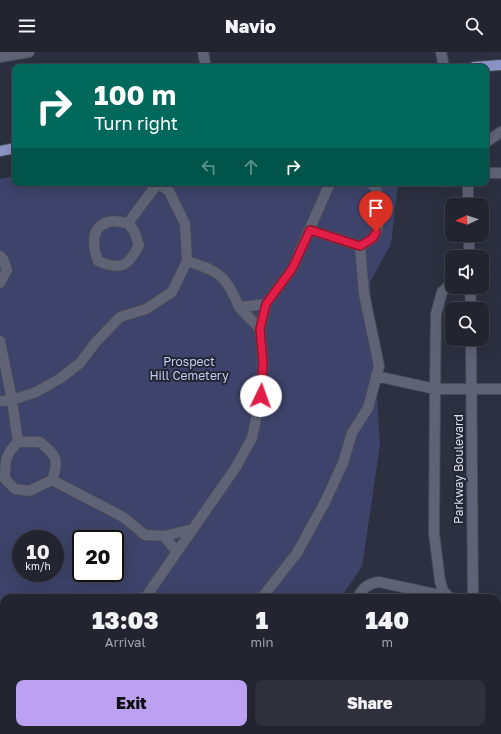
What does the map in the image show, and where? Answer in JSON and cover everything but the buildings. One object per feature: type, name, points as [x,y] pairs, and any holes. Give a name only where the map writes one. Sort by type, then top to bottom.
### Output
[{"type":"main road","points":[[489,66],[501,65]]},
{"type":"main road","points":[[0,151],[12,149]]},
{"type":"street","points":[[0,57],[29,52]]},
{"type":"street","points":[[203,52],[205,64]]},
{"type":"street","points":[[440,52],[443,64]]},
{"type":"street","points":[[489,140],[501,132]]},
{"type":"street","points":[[489,173],[501,173]]},
{"type":"street","points":[[128,223],[156,186]]},
{"type":"street","points":[[0,401],[12,400],[36,392],[61,378],[80,363],[96,342],[120,317],[146,309],[172,292],[187,261],[185,224],[169,191],[162,186]]},
{"type":"street","points":[[148,594],[236,467],[252,438],[261,396],[263,362],[260,329],[266,304],[292,269],[329,186]]},
{"type":"street","points":[[310,230],[360,246],[373,238],[376,232],[379,210],[378,196],[373,186]]},
{"type":"street","points":[[468,186],[468,198]]},
{"type":"street","points":[[113,221],[128,223],[134,230],[139,245],[133,257],[125,264],[112,267],[98,261],[94,250],[94,236],[100,226],[113,221]]},
{"type":"street","points":[[265,594],[297,553],[325,502],[343,463],[352,433],[368,408],[379,366],[364,294],[360,246]]},
{"type":"street","points":[[0,256],[3,259],[7,270],[0,283]]},
{"type":"street","points":[[187,261],[205,267],[221,275],[232,290],[239,307],[260,329]]},
{"type":"street","points":[[445,289],[442,292],[436,314],[434,533],[440,581],[443,591],[446,594]]},
{"type":"street","points":[[239,307],[266,304]]},
{"type":"street","points":[[0,341],[12,400],[18,442]]},
{"type":"street","name":"Parkway Boulevard","points":[[471,346],[473,594]]},
{"type":"street","points":[[376,376],[435,389],[501,389]]},
{"type":"street","points":[[18,442],[40,442],[54,454],[57,467],[52,480],[30,491],[15,489],[2,482],[5,464],[10,450],[18,442]]},
{"type":"street","points":[[52,480],[123,518],[145,535],[164,536],[193,529]]},
{"type":"street","points":[[164,536],[177,552]]},
{"type":"street","points":[[361,594],[365,587],[371,583],[379,582],[432,594]]},
{"type":"green space","name":"Prospect Hill Cemetery","points":[[12,177],[12,186],[398,186],[391,244],[370,282],[380,445],[362,567],[343,594],[0,594],[0,179]]},
{"type":"route","points":[[261,396],[263,362],[260,329],[266,304],[292,269],[310,230],[360,246],[373,238],[376,232]]}]
